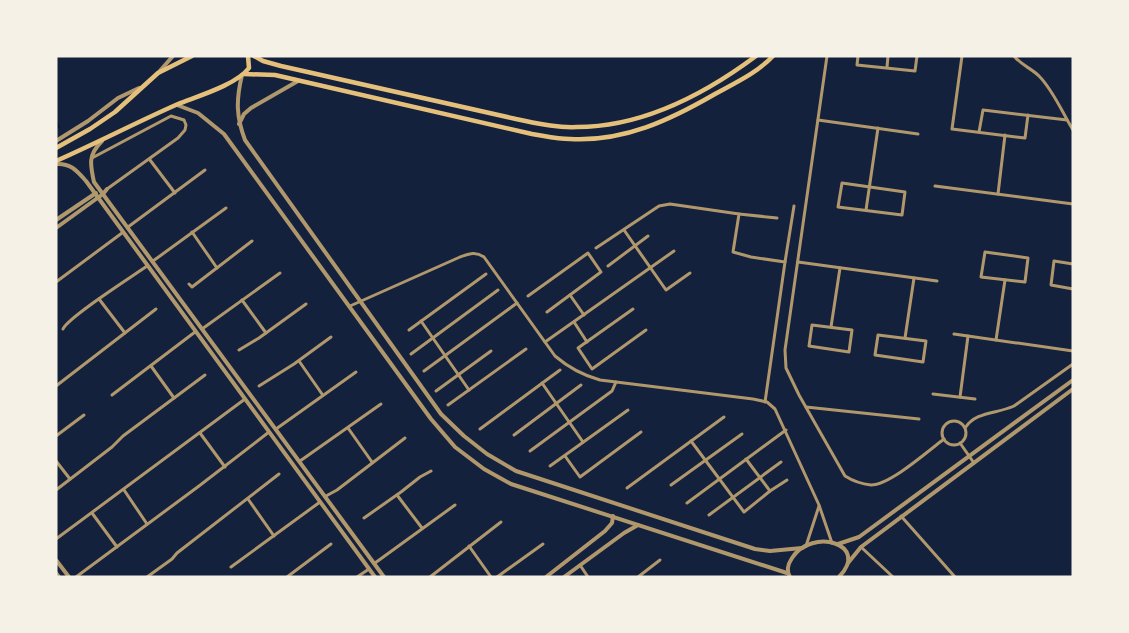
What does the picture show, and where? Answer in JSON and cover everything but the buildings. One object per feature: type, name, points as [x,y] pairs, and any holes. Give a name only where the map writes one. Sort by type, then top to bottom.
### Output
[{"type":"main road","points":[[56,148],[115,112],[158,73],[192,56]]},
{"type":"main road","points":[[56,162],[178,105],[215,90],[243,74],[249,68],[248,56]]},
{"type":"main road","points":[[254,56],[276,64],[516,119],[578,128],[620,123],[664,110],[725,77],[756,56]]},
{"type":"main road","points":[[243,74],[276,76],[532,134],[571,140],[634,132],[668,120],[743,79],[773,56]]},
{"type":"street","points":[[158,73],[173,56]]},
{"type":"street","points":[[827,56],[785,350],[786,368],[845,476],[856,482],[873,485],[889,481],[944,439]]},
{"type":"street","points":[[858,56],[857,64],[915,71],[917,56]]},
{"type":"street","points":[[887,67],[888,56]]},
{"type":"street","points":[[962,56],[952,128],[1025,138],[1028,115]]},
{"type":"street","points":[[1014,56],[1044,81],[1073,130]]},
{"type":"street","points":[[243,74],[237,111],[239,124],[245,140],[441,414],[464,436],[487,454],[516,471],[558,486],[755,549],[770,551],[804,547],[820,542],[838,544],[844,548],[848,555],[848,563]]},
{"type":"street","points":[[239,124],[244,114],[251,108],[298,81]]},
{"type":"street","points":[[56,141],[88,121],[118,98],[141,87]]},
{"type":"street","points":[[178,105],[198,113],[224,134],[431,419],[455,447],[484,468],[511,484],[789,575]]},
{"type":"street","points":[[980,132],[982,110],[1067,120]]},
{"type":"street","points":[[56,228],[178,138],[185,130],[186,125],[184,120],[171,116],[91,159]]},
{"type":"street","points":[[818,120],[918,134]]},
{"type":"street","points":[[866,210],[878,128]]},
{"type":"street","points":[[998,194],[1005,135]]},
{"type":"street","points":[[102,141],[94,149],[91,159],[94,182],[384,577]]},
{"type":"street","points":[[150,160],[175,193]]},
{"type":"street","points":[[56,162],[74,167],[98,198],[375,577]]},
{"type":"street","points":[[128,227],[205,170]]},
{"type":"street","points":[[842,183],[905,192],[902,216],[866,210],[838,207],[842,183]]},
{"type":"street","points":[[935,186],[1073,204]]},
{"type":"street","points":[[56,220],[100,190],[107,189]]},
{"type":"street","points":[[596,248],[659,206],[670,204],[778,218]]},
{"type":"street","points":[[765,402],[794,206]]},
{"type":"street","points":[[153,261],[226,208]]},
{"type":"street","points":[[739,214],[733,252],[751,257],[785,262]]},
{"type":"street","points":[[624,230],[666,290],[690,273]]},
{"type":"street","points":[[56,282],[122,232]]},
{"type":"street","points":[[192,232],[217,268]]},
{"type":"street","points":[[608,266],[648,236]]},
{"type":"street","points":[[189,284],[192,287],[252,241]]},
{"type":"street","points":[[545,342],[674,251]]},
{"type":"street","points":[[350,306],[472,252],[484,257],[556,356],[584,376],[765,402],[775,409],[819,505],[832,543]]},
{"type":"street","points":[[985,252],[1028,258],[1025,282],[1005,280],[981,277],[985,252]]},
{"type":"street","points":[[528,296],[588,253],[601,272],[547,312]]},
{"type":"street","points":[[1073,264],[1054,261],[1051,285],[1073,289]]},
{"type":"street","points":[[798,262],[937,281]]},
{"type":"street","points":[[63,329],[64,326],[99,299],[147,266]]},
{"type":"street","points":[[831,327],[840,268]]},
{"type":"street","points":[[202,329],[280,273]]},
{"type":"street","points":[[409,330],[486,274]]},
{"type":"street","points":[[158,282],[165,277]]},
{"type":"street","points":[[905,338],[914,278]]},
{"type":"street","points":[[996,340],[1005,280]]},
{"type":"street","points":[[411,354],[498,290]]},
{"type":"street","points":[[570,295],[584,315]]},
{"type":"street","points":[[99,299],[125,334]]},
{"type":"street","points":[[242,300],[266,333]]},
{"type":"street","points":[[239,350],[306,304]]},
{"type":"street","points":[[424,372],[517,304]]},
{"type":"street","points":[[56,386],[156,309]]},
{"type":"street","points":[[633,309],[578,348],[592,369],[646,330]]},
{"type":"street","points":[[421,321],[470,390]]},
{"type":"street","points":[[574,322],[587,342]]},
{"type":"street","points":[[812,325],[831,327],[852,330],[849,352],[809,346],[812,325]]},
{"type":"street","points":[[112,395],[195,332]]},
{"type":"street","points":[[954,334],[1073,351]]},
{"type":"street","points":[[878,335],[905,338],[926,341],[923,362],[875,355],[878,335]]},
{"type":"street","points":[[960,397],[968,336]]},
{"type":"street","points":[[260,386],[331,337]]},
{"type":"street","points":[[209,350],[214,346]]},
{"type":"street","points":[[448,405],[526,350]]},
{"type":"street","points":[[436,391],[491,351]]},
{"type":"street","points":[[299,360],[322,394]]},
{"type":"street","points":[[965,428],[959,422],[948,423],[942,432],[944,439],[950,444],[960,443],[966,436],[965,428],[969,421],[976,417],[1006,410],[1014,406],[1073,364]]},
{"type":"street","points":[[151,366],[174,398]]},
{"type":"street","points":[[480,429],[560,370]]},
{"type":"street","points":[[276,429],[322,394],[356,372]]},
{"type":"street","points":[[56,490],[205,375]]},
{"type":"street","points":[[838,544],[859,537],[1073,380]]},
{"type":"street","points":[[530,450],[612,391],[616,382]]},
{"type":"street","points":[[542,383],[583,442]]},
{"type":"street","points":[[514,435],[581,385]]},
{"type":"street","points":[[839,577],[861,547],[1073,389]]},
{"type":"street","points":[[933,394],[975,399]]},
{"type":"street","points":[[56,539],[246,399]]},
{"type":"street","points":[[300,462],[381,404]]},
{"type":"street","points":[[806,406],[919,419]]},
{"type":"street","points":[[550,466],[628,410]]},
{"type":"street","points":[[258,416],[264,412]]},
{"type":"street","points":[[56,436],[84,415]]},
{"type":"street","points":[[627,488],[724,418]]},
{"type":"street","points":[[348,428],[372,462]]},
{"type":"street","points":[[687,503],[786,430]]},
{"type":"street","points":[[76,577],[270,432]]},
{"type":"street","points":[[565,456],[580,477],[641,432]]},
{"type":"street","points":[[200,433],[225,467]]},
{"type":"street","points":[[671,485],[742,434]]},
{"type":"street","points":[[326,496],[337,490],[405,438]]},
{"type":"street","points":[[691,441],[744,512],[770,490],[787,480]]},
{"type":"street","points":[[960,443],[974,463]]},
{"type":"street","points":[[746,459],[770,490]]},
{"type":"street","points":[[56,461],[70,479]]},
{"type":"street","points":[[709,515],[781,462]]},
{"type":"street","points":[[364,518],[420,476],[430,471]]},
{"type":"street","points":[[148,577],[279,474]]},
{"type":"street","points":[[306,483],[312,478]]},
{"type":"street","points":[[554,498],[558,486]]},
{"type":"street","points":[[124,490],[147,524]]},
{"type":"street","points":[[397,495],[422,529]]},
{"type":"street","points":[[248,499],[274,536]]},
{"type":"street","points":[[231,567],[320,502]]},
{"type":"street","points":[[375,563],[455,505]]},
{"type":"street","points":[[789,575],[790,560],[804,547],[819,505]]},
{"type":"street","points":[[92,513],[117,547]]},
{"type":"street","points":[[546,577],[605,531],[612,523],[612,516]]},
{"type":"street","points":[[901,516],[955,577]]},
{"type":"street","points":[[430,577],[501,522]]},
{"type":"street","points":[[564,577],[624,533],[638,525]]},
{"type":"street","points":[[287,577],[331,544]]},
{"type":"street","points":[[497,577],[543,544]]},
{"type":"street","points":[[469,546],[491,577]]},
{"type":"street","points":[[861,547],[893,577]]},
{"type":"street","points":[[56,560],[69,577]]},
{"type":"street","points":[[638,577],[660,560]]},
{"type":"street","points":[[580,565],[588,577]]},
{"type":"street","points":[[357,577],[369,569]]},
{"type":"street","points":[[56,573],[59,577]]},
{"type":"street","points":[[780,577],[789,575]]},
{"type":"waterway","points":[[56,121],[59,127]]}]
